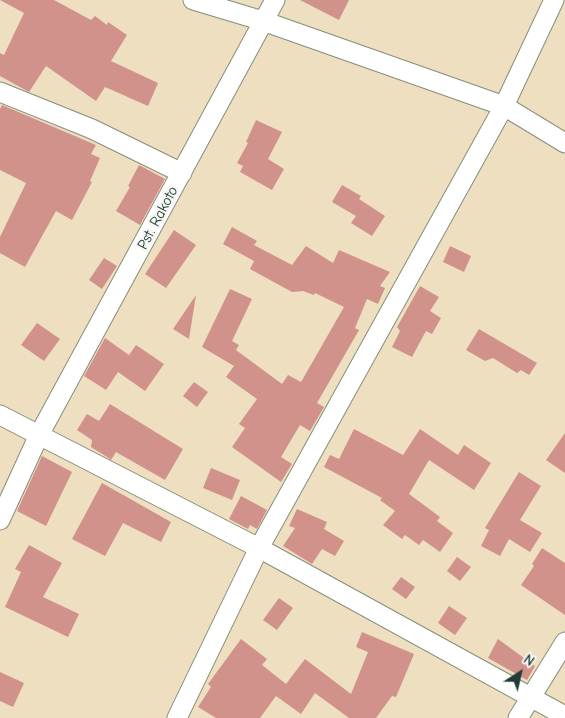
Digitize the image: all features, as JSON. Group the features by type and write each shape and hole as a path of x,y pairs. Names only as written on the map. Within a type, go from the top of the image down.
{"street":[{"path":"193,0 262,21 504,106 565,143"},
{"name":"Pst. Rakoto","path":"0,520 39,435 274,0"},
{"path":"177,718 259,548 504,106 554,0"},
{"path":"0,92 92,129 182,173"},
{"path":"0,415 259,548 565,716"},
{"path":"518,718 565,642"}],"building":[{"path":"0,0 54,0 91,20 95,16 107,25 108,22 127,35 111,61 158,83 148,106 105,87 96,101 46,66 29,92 0,76 0,53 4,55 24,13"},
{"path":"300,0 349,0 339,20"},
{"path":"2,105 96,145 91,154 100,158 90,181 92,182 72,220 56,211 25,267 0,253 0,237 26,183 0,170 0,109"},
{"path":"256,120 282,132 268,159 284,169 272,190 240,172 243,166 237,163 248,143 246,142"},
{"path":"139,165 165,179 140,225 116,211 130,187 128,186"},
{"path":"342,185 361,196 359,199 385,216 372,236 351,223 356,216 332,202"},
{"path":"232,227 257,241 254,245 292,265 306,246 333,263 339,250 390,272 380,286 385,288 378,304 367,299 355,328 359,330 317,403 324,407 310,431 300,425 281,457 292,464 281,482 232,447 245,428 239,424 257,399 226,377 234,366 202,347 230,289 252,299 232,341 239,345 236,350 282,384 288,375 301,382 344,307 315,293 314,295 303,291 292,292 250,269 254,261 223,244"},
{"path":"174,230 196,245 166,288 145,274"},
{"path":"450,246 471,256 464,272 443,262"},
{"path":"104,258 117,266 102,289 89,280"},
{"path":"420,286 439,297 430,311 441,318 432,334 426,331 412,357 392,347 400,331 397,327"},
{"path":"196,295 189,339 173,329"},
{"path":"37,323 60,339 44,361 21,345"},
{"path":"479,329 537,363 529,375 521,370 517,373 493,358 485,361 466,350"},
{"path":"105,338 129,355 136,345 164,364 145,391 118,372 106,390 84,376"},
{"path":"194,382 208,392 197,407 183,396"},
{"path":"110,404 183,449 165,480 116,452 111,460 91,447 92,440 77,430 87,414 99,421"},
{"path":"354,429 403,455 420,429 458,455 464,445 491,463 474,490 429,460 409,494 440,517 437,521 453,533 440,552 423,540 419,545 405,535 402,539 383,525 395,511 380,500 382,498 324,467 330,455 339,459"},
{"path":"565,433 565,473 546,460"},
{"path":"42,456 72,472 46,526 17,511"},
{"path":"211,468 240,480 232,500 203,488"},
{"path":"519,472 541,486 520,520 542,533 530,552 509,539 500,556 481,546 489,530 485,528"},
{"path":"102,483 171,522 161,542 123,523 105,556 72,539"},
{"path":"241,496 267,510 257,529 250,525 248,529 229,519"},
{"path":"297,509 327,522 324,529 344,541 335,556 322,549 312,564 283,546 295,528 289,526"},
{"path":"29,545 62,563 43,597 79,614 68,637 5,607 21,572 15,569"},
{"path":"542,548 565,563 565,615 521,585 534,566 532,564"},
{"path":"457,557 471,567 460,581 447,571"},
{"path":"401,577 415,587 406,599 392,589"},
{"path":"279,598 293,608 277,630 263,620"},
{"path":"449,606 467,618 455,635 438,623"},
{"path":"362,632 414,654 396,697 392,696 376,718 349,718 315,693 301,714 276,696 260,718 216,718 198,707 211,687 208,684 241,639 267,659 262,665 286,684 305,659 351,694 368,652 356,647"},
{"path":"498,639 535,666 527,680 488,658"},
{"path":"0,672 24,683 13,707 0,701"}]}
